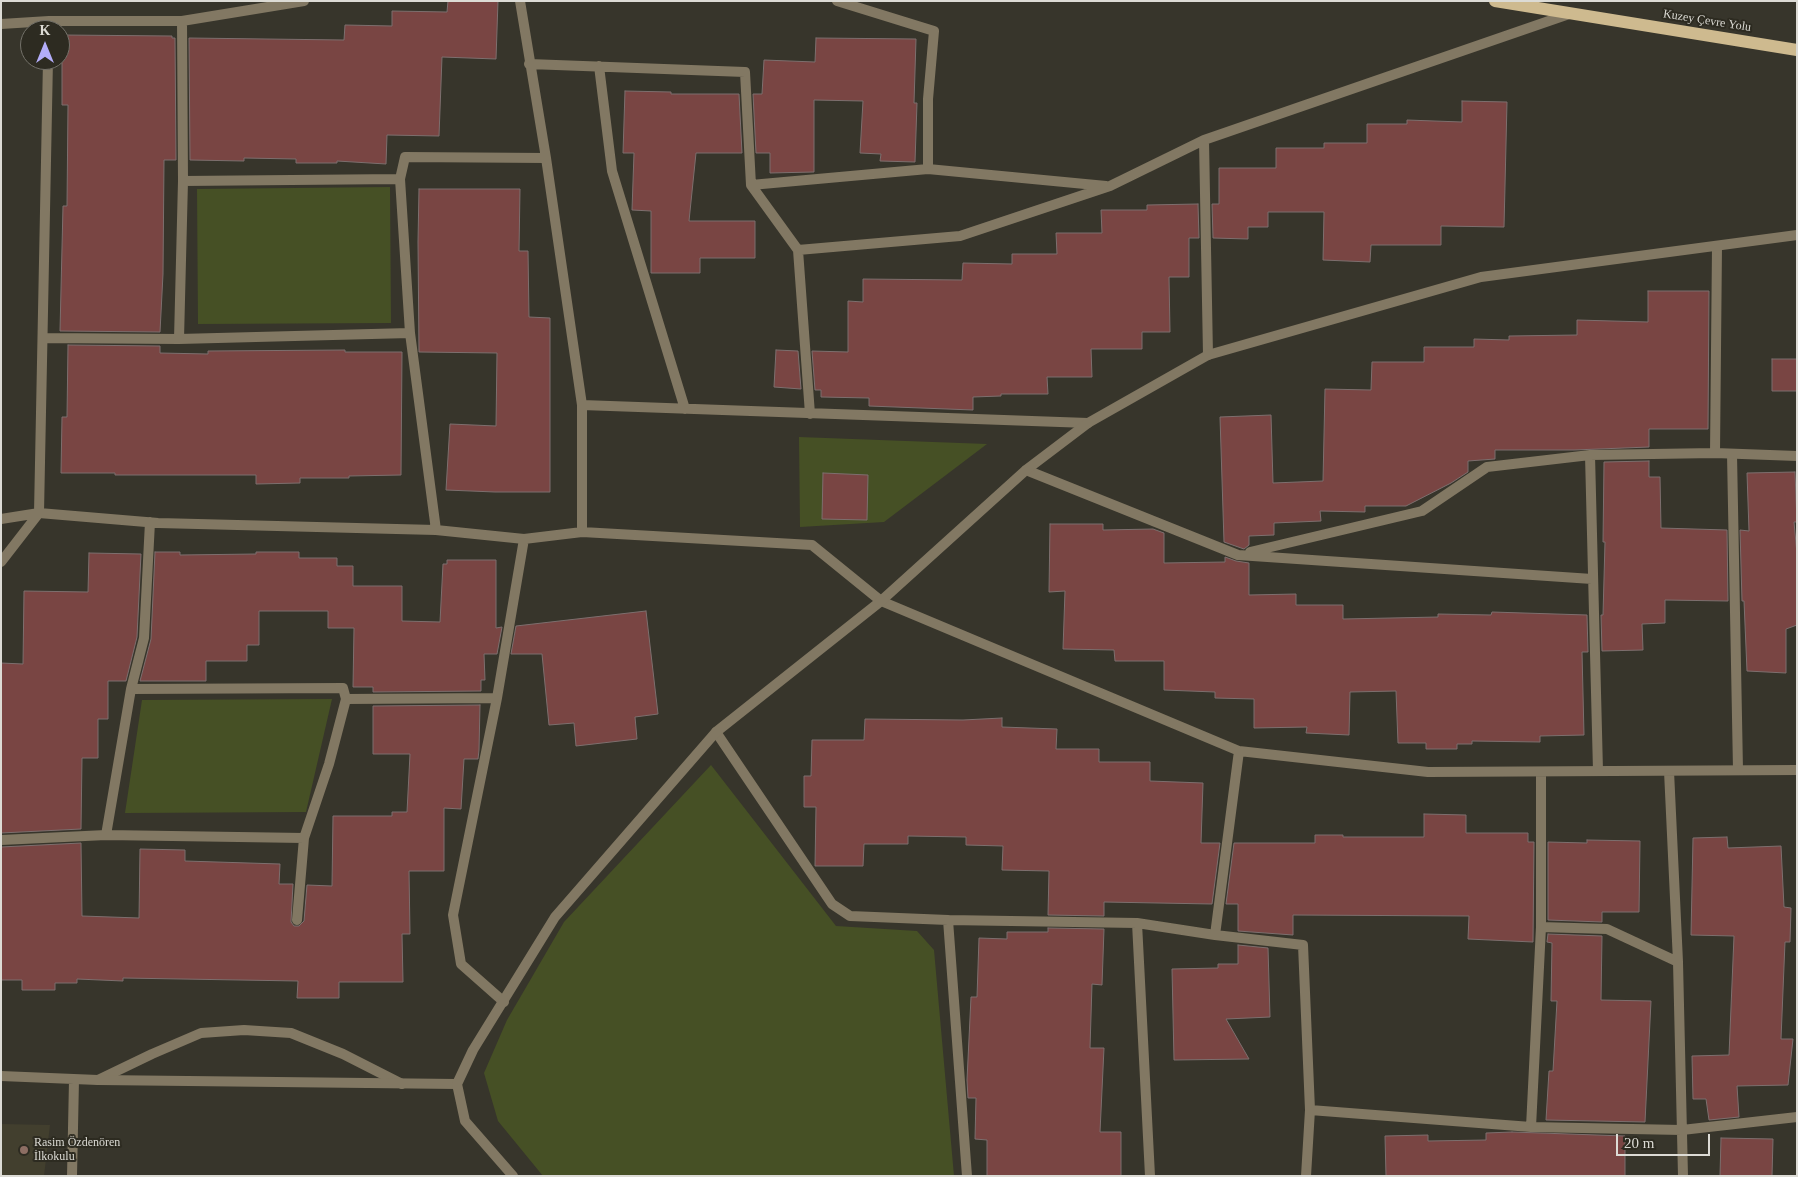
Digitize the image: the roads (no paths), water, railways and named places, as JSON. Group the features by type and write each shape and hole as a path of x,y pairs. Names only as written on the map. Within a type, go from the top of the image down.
{"main road":[{"name":"Kuzey Çevre Yolu","path":"1495,1 1797,50"}],"street":[{"path":"70,25 182,22 304,1"},
{"path":"520,1 546,158 582,405 582,532"},
{"path":"837,1 934,31 928,99 928,169"},
{"path":"798,250 960,236 1110,186 1204,140 1573,13"},
{"path":"179,339 183,181 182,22"},
{"path":"1,24 20,25"},
{"path":"530,64 745,72 751,185 798,250 810,414"},
{"path":"599,66 612,171 685,409"},
{"path":"1,562 39,513 48,70"},
{"path":"1204,140 1208,355"},
{"path":"436,530 410,333 400,178 405,157 546,158"},
{"path":"751,185 928,169 1110,186"},
{"path":"183,181 400,178"},
{"path":"513,1176 465,1120 457,1084 474,1050 555,917 716,732 881,601 1026,470 1088,423 1208,355 1481,277 1797,236"},
{"path":"1715,453 1717,246"},
{"path":"43,338 179,339 410,333"},
{"path":"582,405 1088,423"},
{"path":"1238,555 1422,511 1487,467 1590,455 1715,453 1797,456"},
{"path":"1732,454 1738,770"},
{"path":"1590,455 1598,771"},
{"path":"1026,470 1238,555 1592,579"},
{"path":"1,519 39,513 150,522 436,530 524,539 582,532 812,545 881,601 1239,751 1428,772 1797,770"},
{"path":"106,835 131,690 144,638 150,522"},
{"path":"504,1002 461,964 453,915 497,698 524,539"},
{"path":"131,690 343,688 346,699 329,764 304,838 296,920"},
{"path":"346,699 497,698"},
{"path":"716,732 832,904 850,916 948,920 1137,923 1216,935 1303,945 1310,1110 1306,1176"},
{"path":"1216,935 1239,751"},
{"path":"1669,771 1678,962 1683,1176"},
{"path":"1531,1127 1541,927 1541,772"},
{"path":"1,840 106,835 304,838"},
{"path":"948,920 967,1176"},
{"path":"1137,923 1150,1176"},
{"path":"1541,927 1607,929 1678,962"},
{"path":"98,1080 201,1033 244,1030 291,1033 343,1054 402,1084"},
{"path":"1,1076 74,1080 457,1084"},
{"path":"72,1176 74,1080"},
{"path":"1310,1110 1531,1127 1682,1130 1797,1117"}],"place":[{"name":"Rasim Özdenören İlkokulu","path":"24,1150"}]}
